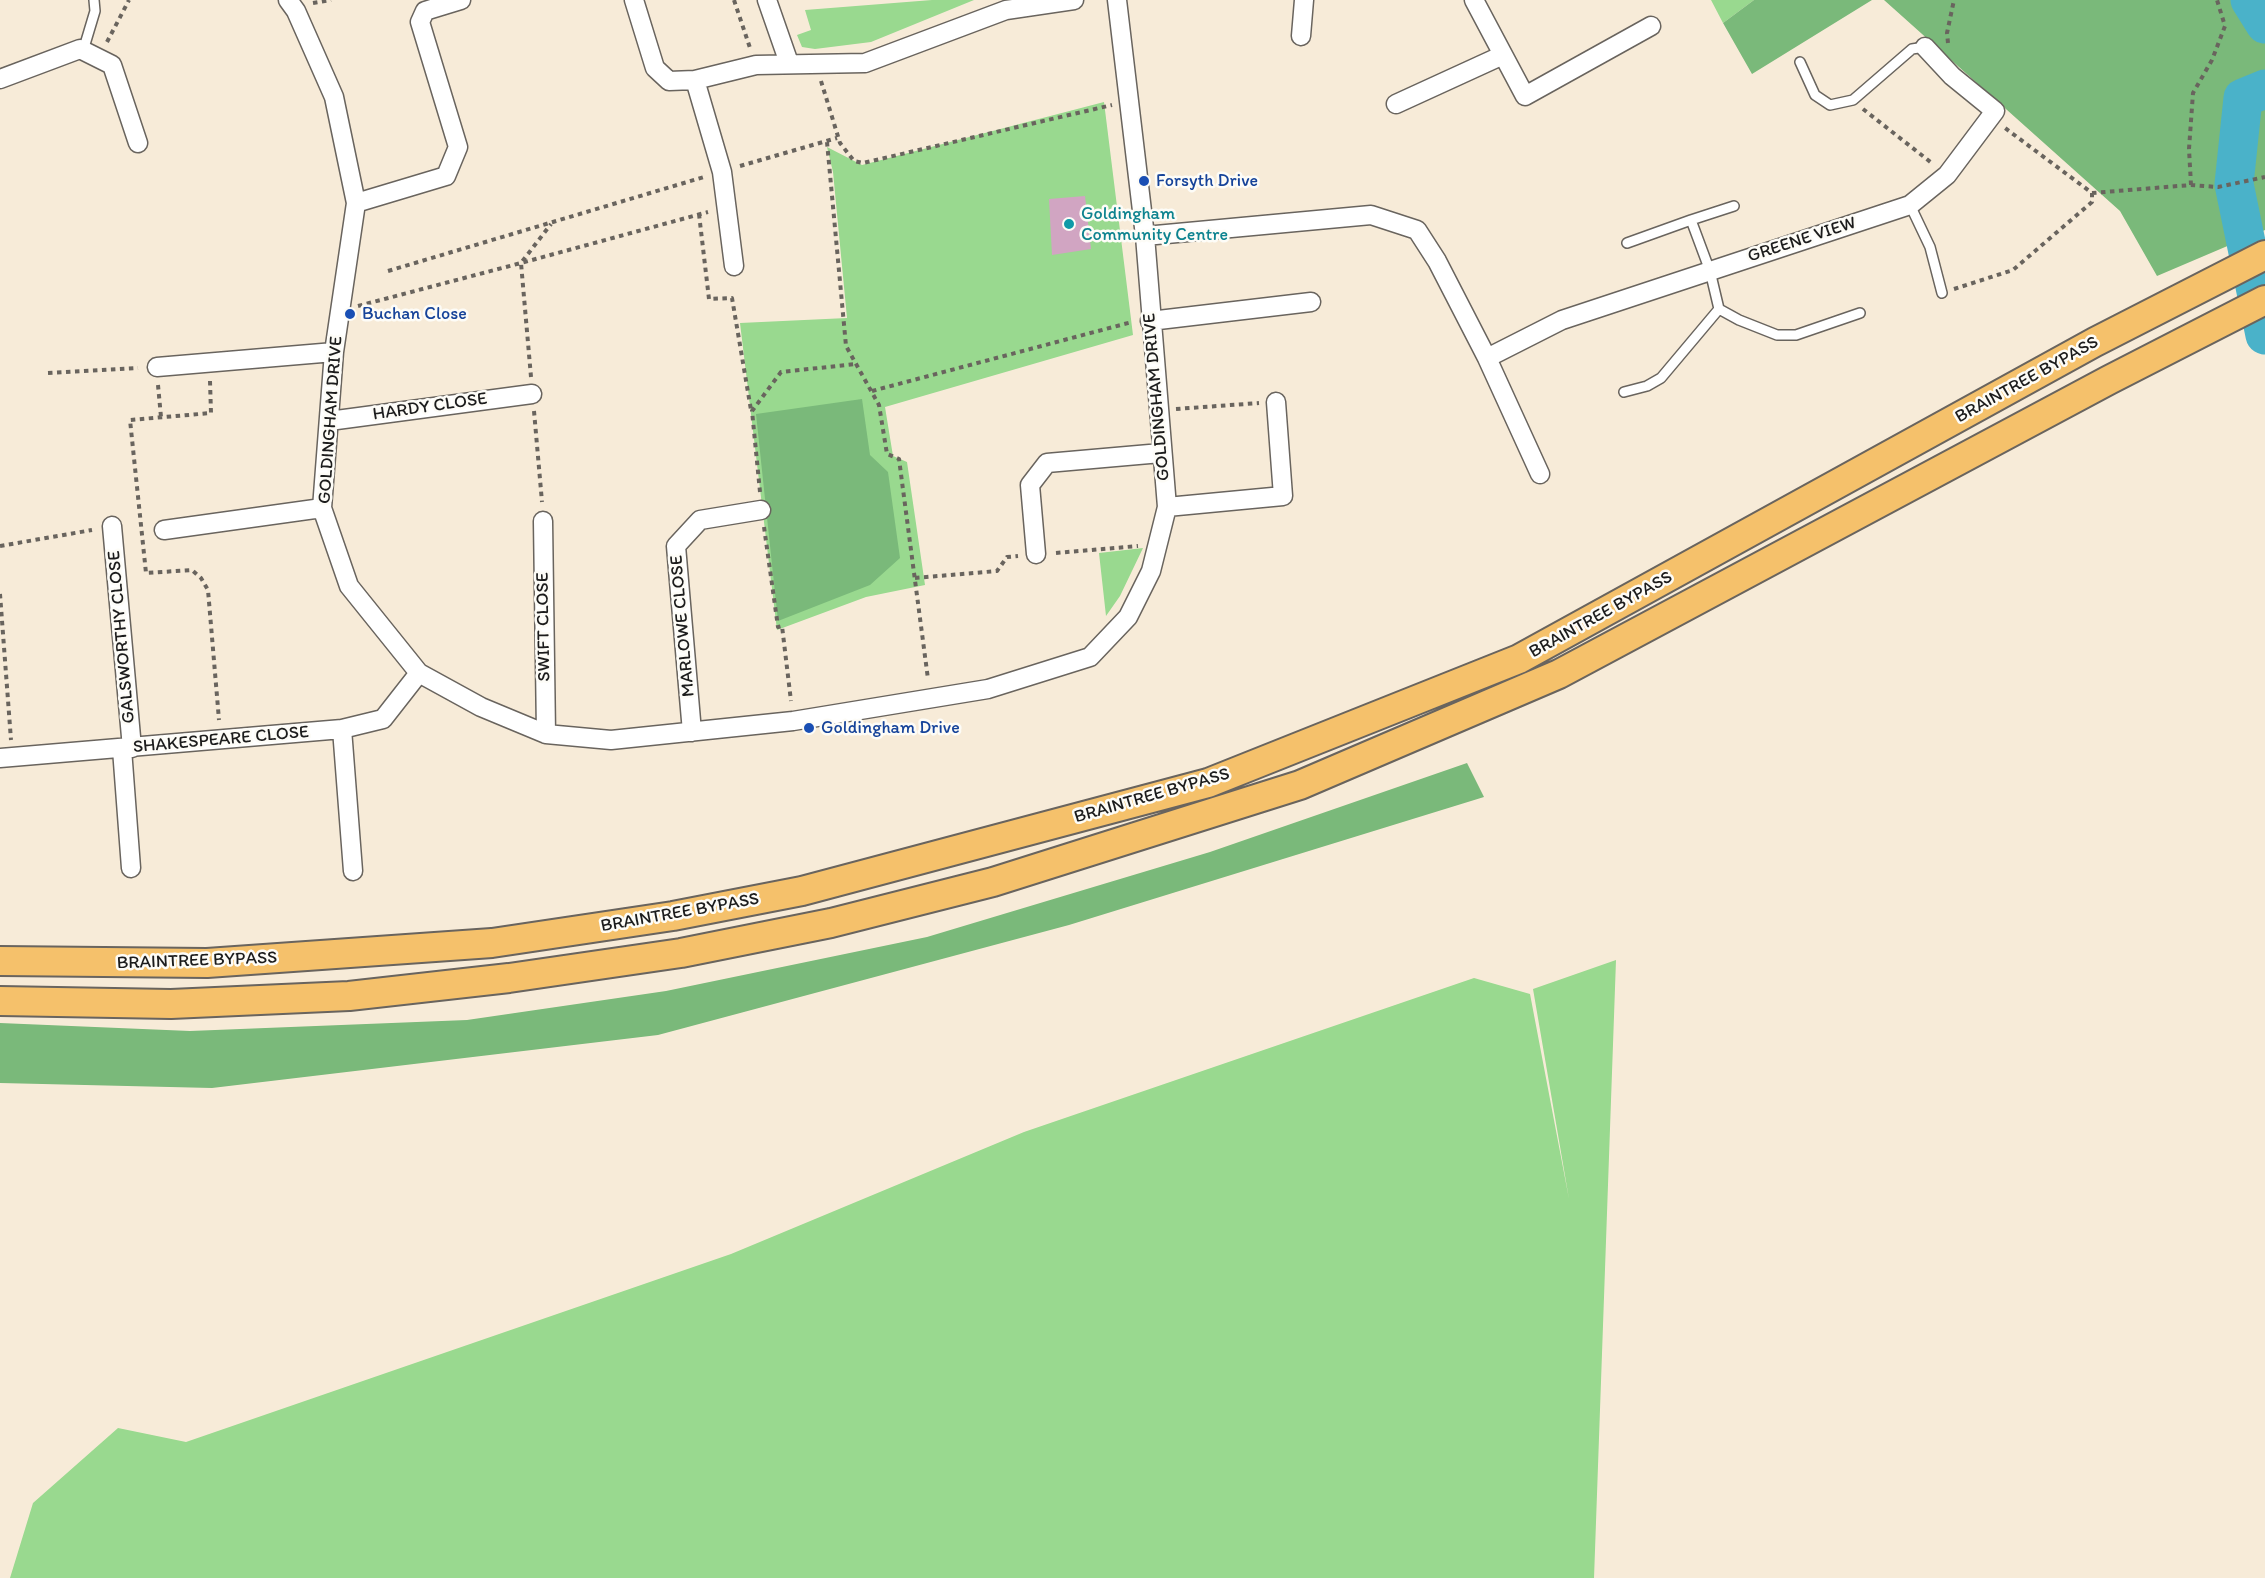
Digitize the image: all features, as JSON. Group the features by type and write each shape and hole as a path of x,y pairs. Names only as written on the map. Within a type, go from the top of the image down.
{"highway":[{"name":"BRAINTREE BYPASS","path":"0,961 207,963 492,943 673,916 802,891 1208,783 1519,659 2156,311 2265,255"},
{"name":"BRAINTREE BYPASS","path":"0,1001 171,1004 348,996 509,978 681,953 831,923 993,882 1300,785 1559,674 2265,300"}],"street":[{"path":"288,0 296,11 334,97 356,203 446,176 458,147 420,22 425,11 461,0"},
{"path":"634,0 655,68 669,81 695,80 756,65 865,63 1006,10 1074,0"},
{"path":"767,0 789,63"},
{"name":"GOLDINGHAM DRIVE","path":"356,203 334,352 322,508 349,586 419,673 481,707 546,734 611,740 793,721 988,689 1090,657 1128,617 1151,571 1167,507 1145,236 1117,0"},
{"path":"1301,36 1304,0"},
{"path":"1474,0 1525,96 1651,26"},
{"path":"1925,46 1952,76 1995,111 1992,118"},
{"path":"0,79 80,49 91,54 112,65 119,114 138,143"},
{"path":"1396,104 1503,55"},
{"path":"695,80 722,172 734,266"},
{"name":"GREENE VIEW","path":"1487,358 1562,320 1910,204 1947,175 1992,118"},
{"path":"1145,236 1371,215 1417,230 1437,261 1487,358 1540,474"},
{"path":"1150,319 1311,302"},
{"path":"157,367 334,352"},
{"name":"HARDY CLOSE","path":"329,421 532,394"},
{"path":"1167,507 1283,496 1276,402"},
{"path":"1036,554 1030,485 1047,463 1161,453"},
{"path":"164,530 322,508"},
{"name":"MARLOWE CLOSE","path":"692,732 676,546 700,520 762,510"},
{"name":"SWIFT CLOSE","path":"543,521 546,734"},
{"name":"GALSWORTHY CLOSE","path":"112,526 127,749 131,868"},
{"name":"SHAKESPEARE CLOSE","path":"6,758 342,729 383,719 419,673"},
{"path":"342,729 354,871"}],"lane":[{"path":"91,54 94,0"},
{"path":"1800,62 1815,95 1830,105 1853,100 1912,49 1925,46"},
{"path":"1910,204 1930,247 1942,293"},
{"path":"1627,243 1734,206"},
{"path":"1691,219 1710,271 1719,309 1738,320 1777,335 1796,335 1860,313"},
{"path":"1624,392 1647,386 1661,378 1719,309"}],"path":[{"path":"91,54 129,0"},
{"path":"734,0 756,65"},
{"path":"1952,76 1947,33 1954,0"},
{"path":"2191,185 2189,148 2193,93 2212,60 2225,26 2217,0"},
{"path":"816,63 837,138 854,161 863,163 1128,102"},
{"path":"1853,100 1947,175"},
{"path":"1992,118 2092,193 2191,185 2218,187 2265,177"},
{"path":"388,272 837,138"},
{"path":"827,142 846,346 879,405 887,454 899,459 931,699"},
{"path":"1942,293 2013,270 2092,202 2092,193"},
{"path":"340,311 699,214 709,299 732,298 752,411"},
{"path":"543,521 522,263 552,224"},
{"path":"872,391 1150,319"},
{"path":"48,373 157,367 160,417"},
{"path":"1158,410 1276,402"},
{"path":"0,546 140,521"},
{"path":"0,594 6,758"}],"green space":[{"path":"932,0 974,0 871,42 815,49 802,47 797,35 811,30 805,10"},
{"path":"1711,0 1754,0 1723,23"},
{"path":"1754,0 1872,0 1752,74 1723,23"},
{"path":"1884,0 2265,0 2265,230 2157,276 2120,211"},
{"path":"1104,102 1133,335 885,407 893,456 907,462 925,585 866,597 777,630 740,323 847,318 833,172 827,147 862,165"},
{"path":"862,399 870,455 888,472 900,558 870,585 778,621 756,414"},
{"path":"1143,548 1120,596 1106,616 1099,553"},
{"path":"1467,763 1484,797 1069,925 658,1035 212,1088 0,1083 0,1023 190,1031 467,1020 666,991 927,937 1210,852"},
{"path":"1616,960 1594,1578 10,1578 33,1503 118,1428 186,1442 731,1254 1024,1132 1474,978 1530,994 1569,1199 1533,989"}],"building":[{"name":"Goldingham Community Centre","path":"1085,196 1091,249 1052,255 1049,199"}],"waterway":[{"path":"2250,0 2265,24"},
{"path":"2265,89 2243,98 2234,184 2265,335"}],"place":[{"name":"Forsyth Drive","path":"1144,181"},
{"name":"Goldingham Community Centre","path":"1069,224"},
{"name":"Buchan Close","path":"350,314"},
{"name":"Goldingham Drive","path":"809,728"}]}
